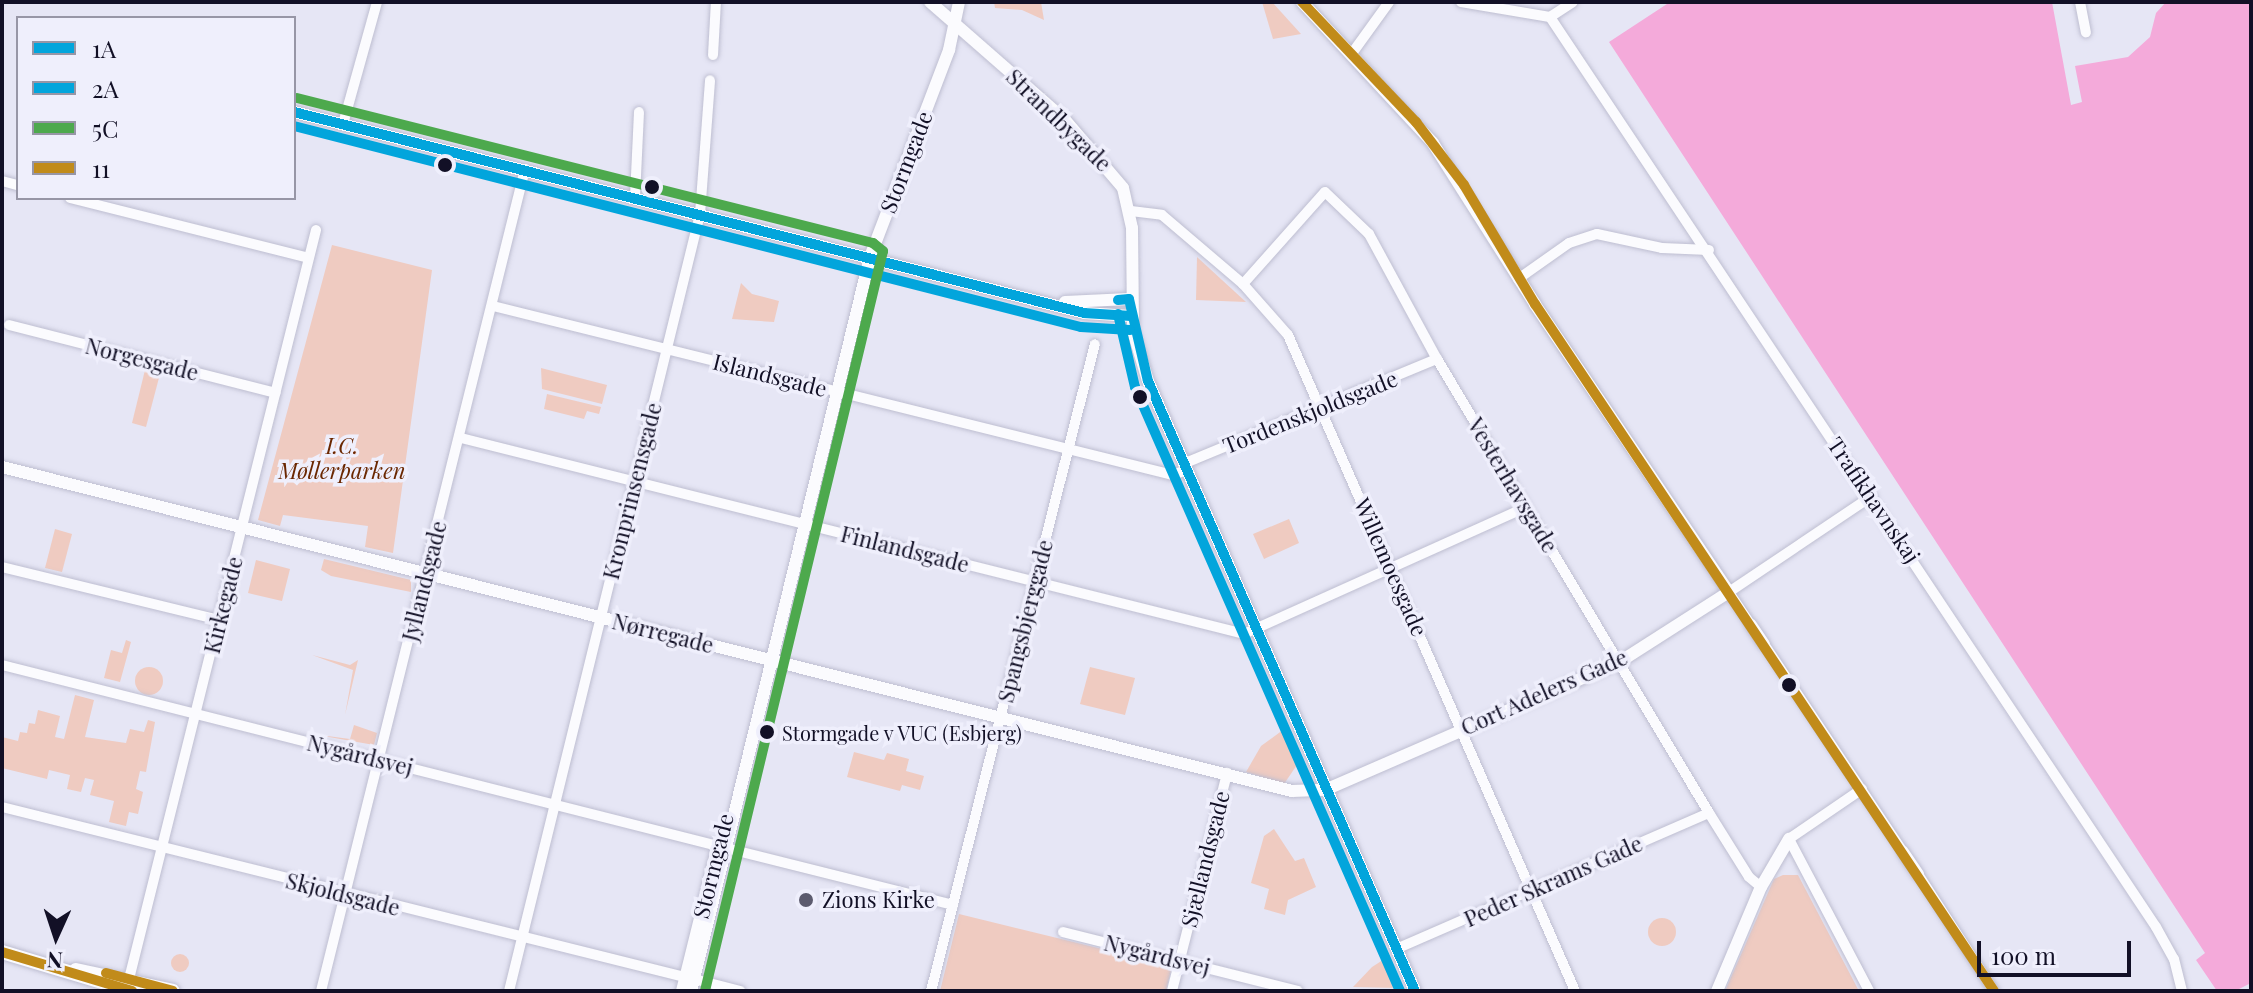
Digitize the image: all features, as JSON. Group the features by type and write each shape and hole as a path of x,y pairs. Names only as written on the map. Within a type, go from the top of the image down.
{"main road":[{"path":"2,952 128,988 173,991"}],"street":[{"path":"343,124 377,2"},
{"path":"713,55 716,2"},
{"name":"Strandbygade","path":"930,2 1099,156 1116,176 1131,211 1129,299 1148,381 1415,991"},
{"name":"Stormgade","path":"682,991 690,982 834,391 870,257 956,25 959,2"},
{"path":"1302,2 1353,52 1433,143 1518,279 1862,789 1994,991"},
{"path":"1353,52 1389,2"},
{"path":"1461,2 1550,17 1573,2"},
{"path":"2080,2 2086,32"},
{"name":"Trafikhavnskaj","path":"1550,17 1709,250 2156,927 2174,959 2182,991"},
{"name":"Kronprinsensgade","path":"509,991 700,214 710,80"},
{"path":"296,112 1084,313 1131,316"},
{"path":"635,197 639,112"},
{"name":"Jyllandsgade","path":"321,991 461,438 525,169"},
{"name":"Vesterhavsgade","path":"1243,284 1325,192 1369,234 1437,359 1621,661 1709,813 1749,877 1761,887"},
{"path":"78,200 309,258"},
{"name":"Willemoesgade","path":"1131,211 1162,215 1243,284 1281,322 1463,727 1575,991"},
{"name":"Kirkegade","path":"128,988 316,230"},
{"path":"1518,279 1569,243 1597,234 1662,248 1709,250"},
{"path":"1044,301 1129,299"},
{"name":"Islandsgade","path":"493,306 1173,475 1184,467"},
{"name":"Norgesgade","path":"9,325 275,393"},
{"name":"Spangsbjerggade","path":"931,991 1095,344"},
{"name":"Tordenskjoldsgade","path":"1184,467 1437,359"},
{"name":"Finlandsgade","path":"461,438 1236,632 1256,631"},
{"name":"Nørregade","path":"2,467 769,660 1001,715 1292,791 1325,790"},
{"name":"Cort Adelers Gade","path":"1325,790 1463,727 1621,661 1872,496"},
{"path":"1256,631 1526,507"},
{"path":"2,567 219,620"},
{"name":"Nygårdsvej","path":"2,665 953,905"},
{"name":"Sjællandsgade","path":"1172,991 1227,773"},
{"path":"1717,991 1761,887 1789,839 1862,789"},
{"name":"Skjoldsgade","path":"2,807 690,982 740,991"},
{"name":"Peder Skrams Gade","path":"1396,949 1709,813"},
{"path":"1789,839 1869,991"},
{"name":"Nygårdsvej","path":"1063,932 1298,991"}],"green space":[{"path":"994,2 1041,2 1044,20 1022,10 995,8"},
{"path":"1262,2 1272,2 1301,34 1273,39"},
{"name":"I.C. Møllerparken","path":"332,245 432,270 393,553 365,547 368,526 283,515 280,526 258,520"},
{"path":"1197,257 1246,302 1196,300"},
{"path":"741,283 752,294 779,301 774,322 732,319"},
{"path":"541,368 607,385 602,404 542,389"},
{"path":"145,370 160,374 146,427 132,423"},
{"path":"547,394 601,407 599,414 587,411 584,419 544,409"},
{"path":"1289,519 1299,543 1264,559 1253,534"},
{"path":"55,529 72,534 62,572 45,568"},
{"path":"324,559 411,580 411,592 331,576 321,570"},
{"path":"256,560 290,569 282,601 248,593"},
{"path":"126,640 131,642 120,682 104,678 111,650 122,653"},
{"path":"312,655 350,665 358,660 345,715 353,670"},
{"path":"149,667 159,671 163,681 159,691 149,695 139,691 135,681 139,671"},
{"path":"1090,667 1135,678 1125,715 1080,704"},
{"path":"75,695 94,700 85,737 126,743 130,729 144,732 148,720 155,722 146,772 140,771 136,789 143,792 138,814 129,812 126,826 109,822 114,801 90,795 94,780 85,778 81,792 67,789 70,775 49,770 47,779 2,768 2,737 18,741 20,732 27,733 29,723 35,724 38,710 60,716 55,737 64,739"},
{"path":"354,725 377,733 374,745 312,734 350,739"},
{"path":"1287,727 1301,759 1284,784 1246,772 1261,746"},
{"path":"854,752 884,760 887,753 909,759 906,771 924,776 920,790 902,785 900,791 847,777"},
{"path":"1274,829 1295,861 1304,858 1316,887 1288,900 1285,915 1264,909 1269,889 1251,883 1264,836"},
{"path":"1783,875 1798,875 1859,991 1725,991 1774,879"},
{"path":"959,914 1172,966 1166,991 940,991"},
{"path":"1662,918 1672,922 1676,932 1672,942 1662,946 1652,942 1648,932 1652,922"},
{"path":"176,954 184,954 189,963 187,970 176,972 171,967 171,959"},
{"path":"1386,958 1399,988 1353,987 1372,967"}],"shaded area":[{"path":"1670,2 2052,2 2071,105 2082,102 2075,66 2128,57 2150,37 2156,13 2166,2 2251,2 2251,983 2235,991 2217,991 2196,960 2205,953 1609,42"}],"transit line":[{"name":"11","path":"1302,2 1416,122 1464,185 1535,304 1994,991"},
{"name":"5C","path":"297,98 873,243 883,251 705,991"},
{"name":"1A","path":"296,113 1084,313 1131,316"},
{"name":"2A","path":"296,127 1081,327 1130,330"},
{"name":"1A","path":"1118,300 1129,299 1148,381 1415,991"},
{"name":"2A","path":"1118,314 1135,387 1400,991"},
{"name":"11","path":"2,952 132,991"},
{"name":"11","path":"106,973 173,991"}],"place":[{"name":"Stormgade v VUC (Esbjerg)","path":"767,732"},
{"name":"Zions Kirke","path":"806,900"}]}
